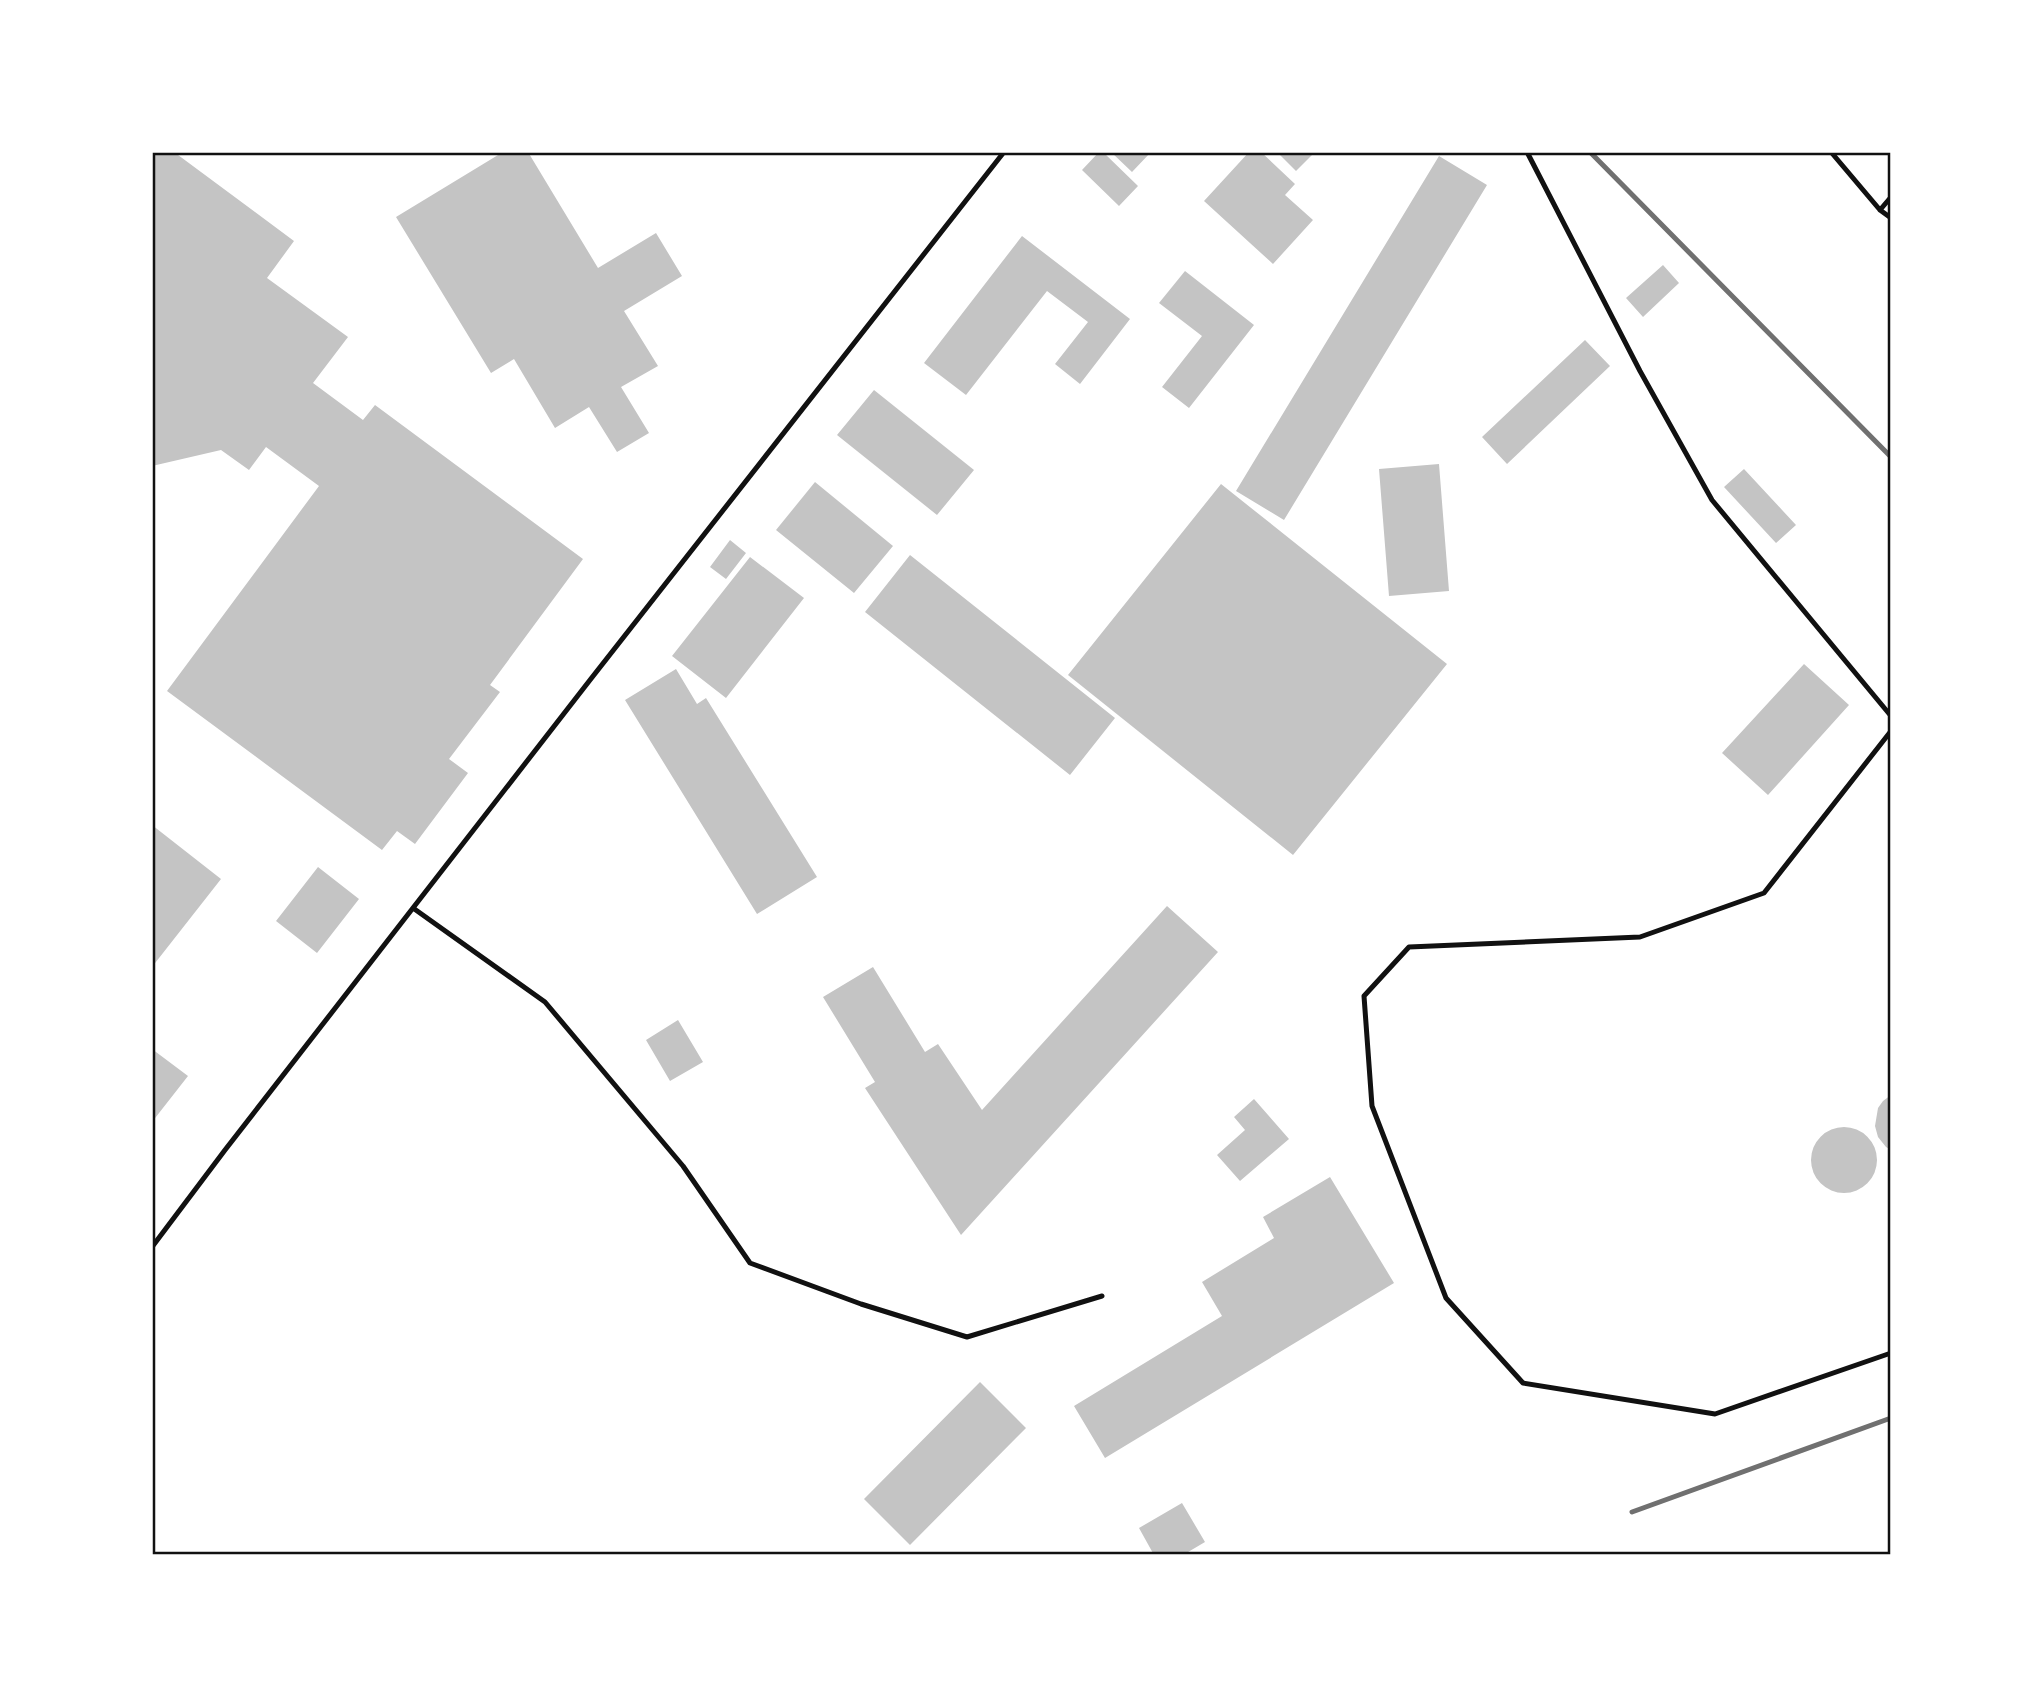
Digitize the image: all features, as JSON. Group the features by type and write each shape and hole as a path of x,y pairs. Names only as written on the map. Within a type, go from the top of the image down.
{"lane":[{"path":"152,1247 413,908 1004,152"},
{"path":"1527,152 1640,371 1713,500 1891,716"},
{"path":"1831,152 1880,210 1891,218"},
{"path":"1880,210 1891,197"},
{"path":"1891,731 1764,893 1640,937 1409,947 1364,996 1372,1105 1446,1298 1523,1383 1714,1414 1891,1353"},
{"path":"413,908 545,1002 682,1166 750,1263 861,1304 967,1337 1102,1296"}],"building":[{"path":"152,152 174,152 294,241 267,278 348,337 313,383 363,420 375,405 583,559 490,685 500,692 449,759 468,773 415,844 397,831 382,850 167,691 319,486 266,447 249,470 221,450 152,466"},
{"path":"503,152 528,152 598,268 656,233 682,276 624,311 658,366 621,387 649,433 617,452 589,407 555,428 514,359 491,373 396,217"},
{"path":"1099,152 1103,152 1138,186 1119,206 1082,170"},
{"path":"1111,152 1151,152 1132,172"},
{"path":"1249,152 1261,152 1295,184 1285,195 1313,220 1273,264 1204,201"},
{"path":"1277,152 1315,152 1296,171"},
{"path":"1439,156 1487,185 1284,520 1236,491"},
{"path":"1022,236 1130,319 1080,384 1055,364 1088,322 1047,291 966,395 924,363"},
{"path":"1663,265 1679,283 1643,317 1626,298"},
{"path":"1185,271 1254,325 1189,408 1162,387 1202,336 1159,303"},
{"path":"1585,340 1610,366 1507,464 1482,437"},
{"path":"874,390 974,470 937,515 837,435"},
{"path":"1439,464 1449,591 1389,596 1379,469"},
{"path":"1744,469 1796,525 1776,543 1724,487"},
{"path":"815,482 893,546 854,593 776,530"},
{"path":"1221,484 1447,664 1293,855 1068,675"},
{"path":"730,540 746,553 726,579 710,567"},
{"path":"910,555 1115,718 1070,775 865,612"},
{"path":"750,557 804,598 726,698 672,656"},
{"path":"1804,664 1849,705 1768,795 1722,753"},
{"path":"676,669 697,704 706,698 817,877 757,914 625,700"},
{"path":"152,825 221,879 152,967"},
{"path":"318,867 359,899 317,953 276,921"},
{"path":"1167,906 1218,952 961,1235 865,1088 875,1082 823,997 873,967 925,1052 938,1044 982,1110"},
{"path":"678,1020 703,1062 670,1081 646,1040"},
{"path":"152,1049 188,1076 152,1122"},
{"path":"1891,1095 1891,1150 1878,1137 1875,1126 1878,1108"},
{"path":"1254,1099 1289,1139 1240,1181 1217,1155 1245,1130 1234,1117"},
{"path":"1844,1127 1857,1130 1867,1137 1874,1147 1877,1160 1874,1173 1867,1183 1857,1190 1844,1193 1831,1190 1821,1183 1814,1173 1811,1160 1814,1147 1821,1137 1831,1130"},
{"path":"1330,1177 1394,1283 1105,1458 1074,1406 1222,1316 1202,1282 1274,1238 1263,1217"},
{"path":"980,1382 1026,1428 910,1545 864,1499"},
{"path":"1182,1503 1205,1542 1183,1555 1154,1555 1139,1528"}],"railway":[{"path":"1590,152 1891,457"},
{"path":"1632,1512 1891,1418"}]}
